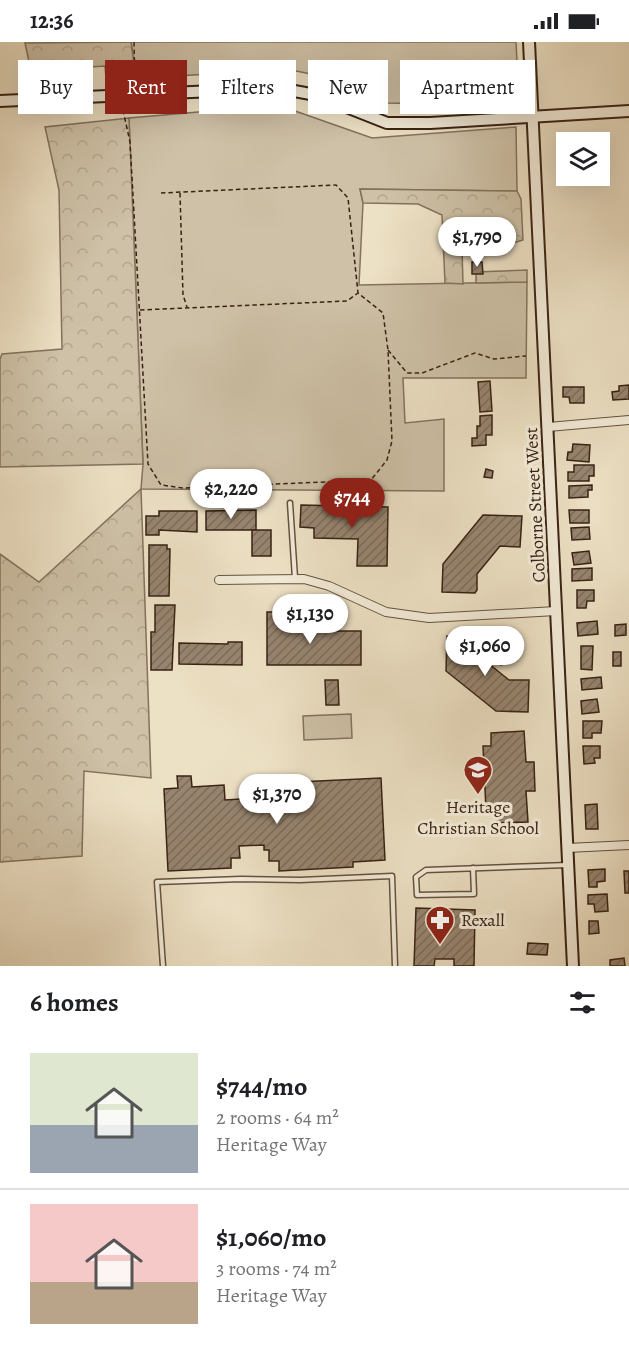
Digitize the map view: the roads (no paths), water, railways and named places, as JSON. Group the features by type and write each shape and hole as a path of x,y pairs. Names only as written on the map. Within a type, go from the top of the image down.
{"street":[{"name":"Colborne Street West","path":"530,42 573,966"},
{"path":"0,101 278,88 316,95 387,123 430,123 629,111"},
{"path":"548,426 629,420"},
{"path":"219,580 304,579 329,586 386,612 429,618 556,611"},
{"path":"567,848 629,845"}],"lane":[{"path":"290,503 295,579"},
{"path":"473,868 474,894 417,896 416,877 426,870 473,868 568,865"},
{"path":"163,966 157,882 392,876 395,966"}],"place":[{"name":"Heritage Christian School","path":"478,796"},
{"name":"Rexall","path":"440,946"}]}
